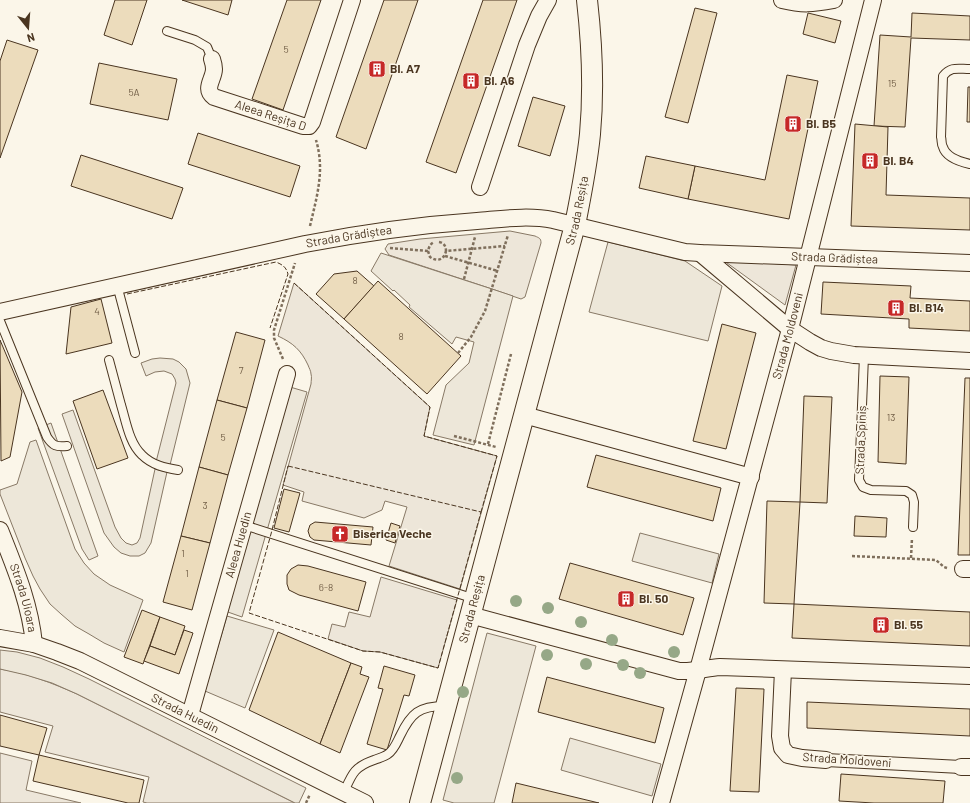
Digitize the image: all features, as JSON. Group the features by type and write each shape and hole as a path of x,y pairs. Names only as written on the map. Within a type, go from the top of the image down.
{"street":[{"name":"Aleea Reșița D","path":"212,59 214,69 208,89 210,94 214,97 303,126 309,126 312,122 352,0"},
{"path":"480,186 527,45 539,16 548,0"},
{"name":"Strada Reșița","path":"420,803 575,225 584,178 590,134 591,64 587,0"},
{"path":"782,0 803,4 813,4 832,0"},
{"name":"Strada Moldoveni","path":"661,803 751,476 874,0"},
{"name":"Strada Grădiștea","path":"0,312 117,285 337,238 424,226 513,218 544,218 700,254 970,263"},
{"name":"Strada Grădiștea","path":"700,254 790,328"},
{"path":"790,328 810,342 840,354 970,361"},
{"name":"Aleea Huedin","path":"190,716 287,374"},
{"path":"524,415 751,476"},
{"name":"Strada Uioara","path":"0,530 27,603 34,644"},
{"path":"472,607 678,671 688,672 720,667 970,676"},
{"name":"Strada Huedin","path":"0,638 34,644 80,661 365,803"},
{"name":"Strada Moldoveni","path":"783,670 780,736 782,748 788,755 826,760 966,767"}],"lane":[{"path":"167,31 195,40 207,47 212,59"},
{"path":"970,69 952,69 947,71 943,76 941,137 942,147 948,154 956,159 970,164"},
{"path":"117,285 135,353"},
{"path":"0,321 47,437 55,446 67,446"},
{"name":"Strada Spiniș","path":"864,356 859,480 863,487 870,490 906,491 912,495 914,502 913,528"},
{"path":"108,360 133,444 141,455 150,461 161,467 178,470"},
{"path":"244,525 472,607"},
{"path":"344,792 356,769 364,764 389,754 398,742 411,717 417,712 428,707 446,706"}],"path":[{"path":"305,244 319,190 320,170 318,149 314,135 309,126"},
{"path":"458,354 471,337 485,311 513,218"},
{"path":"464,279 476,234"},
{"path":"437,241 445,246 446,251 445,256 441,259 435,260 430,256 428,251 429,246 437,241"},
{"path":"446,251 505,246"},
{"path":"390,248 428,251"},
{"path":"445,256 498,271"},
{"path":"287,374 286,363 279,352 274,338 274,330 296,261"},
{"path":"488,444 511,354"},
{"path":"454,436 514,451"},
{"path":"911,558 913,528"},
{"path":"852,556 936,560 944,568 966,569"}],"shaded area":[{"path":"510,231 535,236 540,238 541,241 525,297 521,299 389,255 385,249 388,244 420,239"},
{"path":"608,242 685,261 722,286 708,341 589,312"},
{"path":"381,253 513,296 474,445 433,435 446,385 469,363 474,342 456,337 452,344 409,307 410,305 371,271"},
{"path":"723,260 796,265 785,305"},
{"path":"294,283 430,407 424,436 497,456 460,589 389,566 407,507 385,501 382,510 364,518 302,501 304,492 283,485 311,384 311,372 302,355 292,344 278,336"},
{"path":"160,358 173,359 179,362 186,369 190,383 170,465 156,462 176,383 175,379 172,374 164,371 155,372 146,376 141,363"},
{"path":"290,387 307,392 242,617 225,611"},
{"path":"73,410 115,527 121,538 126,543 132,545 137,543 140,538 155,469 167,472 151,543 145,553 139,556 130,556 121,553 114,547 104,533 62,414"},
{"path":"51,423 98,556 89,560 82,549 38,428"},
{"path":"36,440 75,549 84,563 94,574 110,585 143,600 124,652 104,643 75,626 50,604 40,589 25,558 0,494 0,490 17,484 30,442"},
{"path":"640,533 719,554 712,583 632,561"},
{"path":"381,577 457,600 438,668 380,652 363,651 328,639 332,624 345,627 349,612 370,617"},
{"path":"227,616 274,630 245,708 205,691"},
{"path":"487,633 536,646 494,803 454,803 443,800"},
{"path":"0,650 17,652 40,658 63,667 306,788 299,803 295,803 77,694 52,683 0,669"},
{"path":"0,669 39,679 77,694 295,803 143,802 149,777 45,752 53,726 0,712"},
{"path":"570,738 661,764 652,796 561,770"},
{"path":"0,753 32,761 26,790 81,803 0,803"}],"building":[{"path":"115,0 147,0 132,45 104,35"},
{"path":"182,0 232,0 228,15"},
{"path":"287,0 321,0 283,110 252,99"},
{"name":"Bl. A7","path":"384,0 418,0 366,149 336,137"},
{"name":"Bl. A6","path":"483,0 517,0 456,173 426,162"},
{"path":"695,8 717,13 688,123 665,117"},
{"path":"808,13 841,21 835,43 803,34"},
{"path":"912,13 970,16 970,40 911,38 905,127 874,126 880,35 911,37"},
{"path":"7,40 38,50 0,158 0,61"},
{"path":"99,63 177,79 168,120 90,104"},
{"name":"Bl. B5","path":"787,75 818,81 789,219 688,199 695,166 765,180"},
{"path":"968,87 970,87 970,122 967,122"},
{"path":"533,97 565,106 550,156 518,146"},
{"name":"Bl. B4","path":"855,124 888,127 886,195 970,198 970,230 851,226"},
{"path":"198,133 300,166 290,197 188,164"},
{"path":"81,155 183,188 172,219 71,186"},
{"path":"646,156 695,166 688,199 639,188"},
{"path":"357,271 374,286 344,319 316,294 334,274"},
{"path":"378,281 461,356 427,394 344,319"},
{"name":"Bl. B14","path":"823,282 911,286 910,298 970,301 970,331 909,328 909,319 821,314"},
{"path":"101,299 112,343 66,354 71,307"},
{"path":"722,324 756,333 726,449 693,441"},
{"path":"236,332 265,340 247,408 217,400"},
{"path":"0,340 22,392 10,457 1,461"},
{"path":"880,376 909,377 906,464 878,462"},
{"path":"965,378 970,378 970,555 958,555"},
{"path":"103,390 128,458 97,469 73,401"},
{"path":"804,396 832,397 827,503 800,502"},
{"path":"217,400 247,408 228,475 199,467"},
{"path":"596,455 721,488 713,521 587,487"},
{"path":"199,467 228,475 210,543 181,536"},
{"path":"284,489 300,493 289,532 274,528"},
{"path":"767,501 800,502 794,604 764,603"},
{"path":"855,516 887,518 886,537 854,536"},
{"name":"Biserica Veche","path":"315,522 373,527 371,545 314,540 310,537 308,531 310,525"},
{"path":"391,523 400,526 395,543 386,540"},
{"path":"181,536 210,543 192,610 163,602"},
{"name":"Bl. 50","path":"570,563 694,598 683,635 559,599"},
{"path":"298,565 308,566 366,582 358,611 299,595 289,590 287,575 291,569"},
{"name":"Bl. 55","path":"794,604 970,612 970,646 792,638"},
{"path":"142,610 160,617 143,664 124,657"},
{"path":"160,617 185,626 175,655 150,646"},
{"path":"184,630 193,633 179,674 144,661 150,646 175,655"},
{"path":"278,632 351,663 320,744 249,710"},
{"path":"351,663 362,667 360,674 369,677 340,753 320,744"},
{"path":"384,666 415,675 409,696 404,695 387,750 367,744 383,689 378,688"},
{"path":"547,677 664,708 655,743 538,712"},
{"path":"736,688 764,689 759,792 730,791"},
{"path":"807,702 970,709 970,736 807,728"},
{"path":"0,715 47,728 39,755 0,746"},
{"path":"39,755 144,780 139,803 128,803 33,781"},
{"path":"841,774 945,781 943,803 874,803 839,801"},
{"path":"516,783 599,803 512,803"}],"fence":[{"path":"127,294 276,262 284,266 288,274 270,328"},
{"path":"294,283 430,407 424,436 497,456 481,512"},
{"path":"288,466 481,512 438,668 380,652 363,651 249,613 288,466"}],"place":[{"name":"Bl. A7","path":"377,69"},
{"name":"Bl. A6","path":"471,81"},
{"name":"Bl. B5","path":"793,124"},
{"name":"Bl. B4","path":"870,161"},
{"name":"Bl. B14","path":"896,308"},
{"name":"Biserica Veche","path":"340,534"},
{"name":"Bl. 50","path":"626,599"},
{"name":"Bl. 55","path":"881,625"}]}
